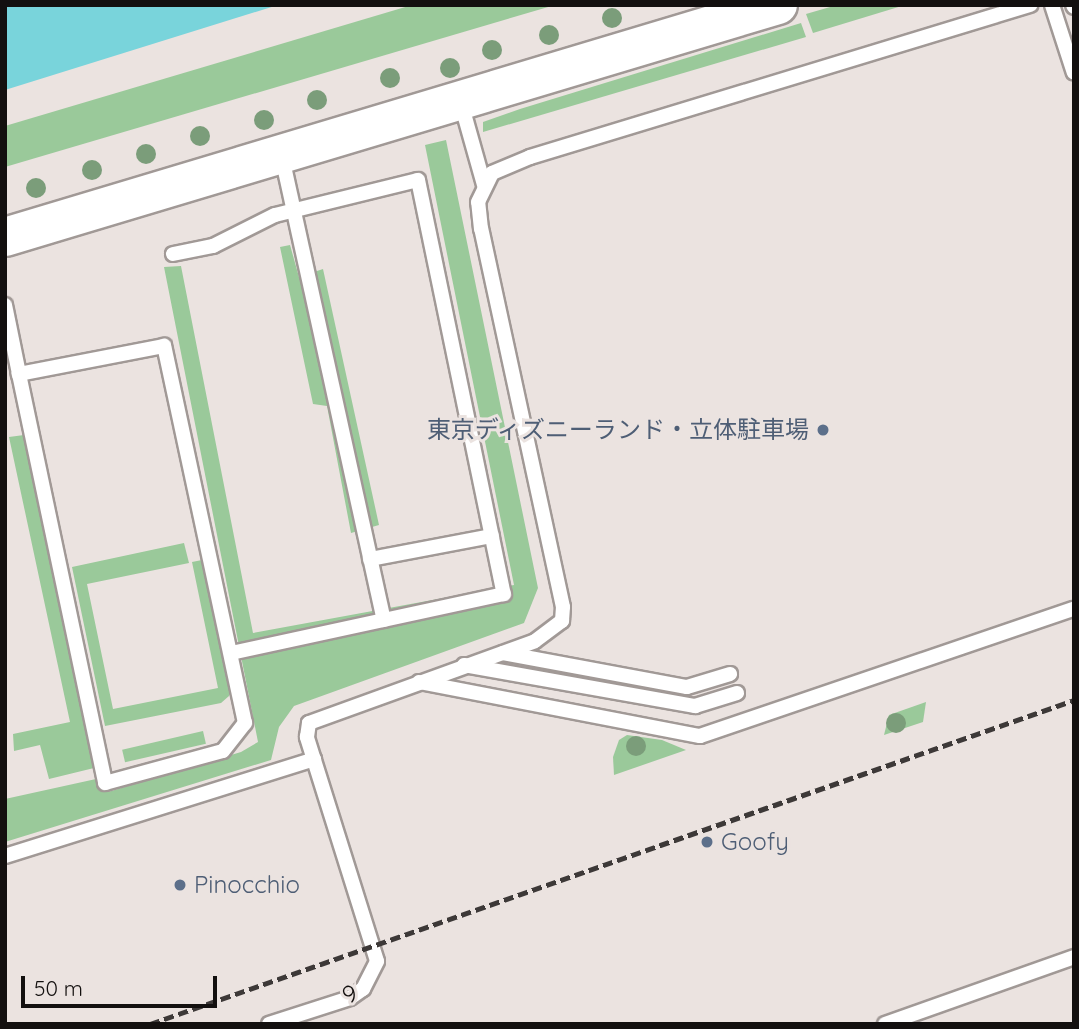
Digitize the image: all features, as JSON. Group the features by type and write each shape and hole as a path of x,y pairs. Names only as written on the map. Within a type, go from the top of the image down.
{"street":[{"path":"5,211 691,5"},
{"path":"5,237 461,103 778,5"}],"lane":[{"path":"5,856 314,760 307,737 309,723 551,632 562,621 563,607 481,229 478,202 484,185 500,167 1030,5"},
{"path":"1052,5 1074,73"},
{"path":"461,103 484,185"},
{"path":"282,156 384,620"},
{"path":"173,254 213,246 292,211 418,180 504,594 232,653"},
{"path":"6,314 105,783 223,751 235,740 245,723 164,346 19,374"},
{"path":"370,559 492,536"},
{"path":"418,681 700,736 1074,609"},
{"path":"499,652 687,687 730,674"},
{"path":"463,665 695,706 737,693"},
{"name":"9","path":"272,1023 350,998 363,989 377,961 314,760"},
{"path":"885,1024 1074,957"},
{"path":"272,1023 295,1024"}],"green space":[{"path":"412,5 555,5 5,167 5,126"},
{"path":"837,5 905,5 813,33 806,14"},
{"path":"801,23 806,37 483,132 483,122 520,109"},
{"path":"446,140 538,588 524,623 294,706 279,727 271,760 5,842 5,799 96,779 102,791 108,792 241,752 258,742 164,267 181,266 253,633 514,585 425,145"},
{"path":"290,245 299,277 323,269 379,525 351,533 327,406 313,404 280,247"},
{"path":"24,435 94,768 49,779 40,745 14,751 13,734 70,722 9,437"},
{"path":"184,543 189,563 87,584 113,709 218,688 192,562 207,559 232,686 229,696 221,703 105,726 72,567"},
{"path":"926,702 923,722 884,735 889,715"},
{"path":"203,731 206,744 125,762 122,750"},
{"path":"627,735 662,740 686,750 614,775 613,757 619,740"}],"water":[{"path":"5,5 278,5 5,90"}],"railway":[{"path":"150,1024 1074,700"}],"place":[{"name":"東京ディズニーランド・立体駐車場","path":"823,430"},
{"name":"Goofy","path":"707,842"},
{"name":"Pinocchio","path":"180,885"}]}
